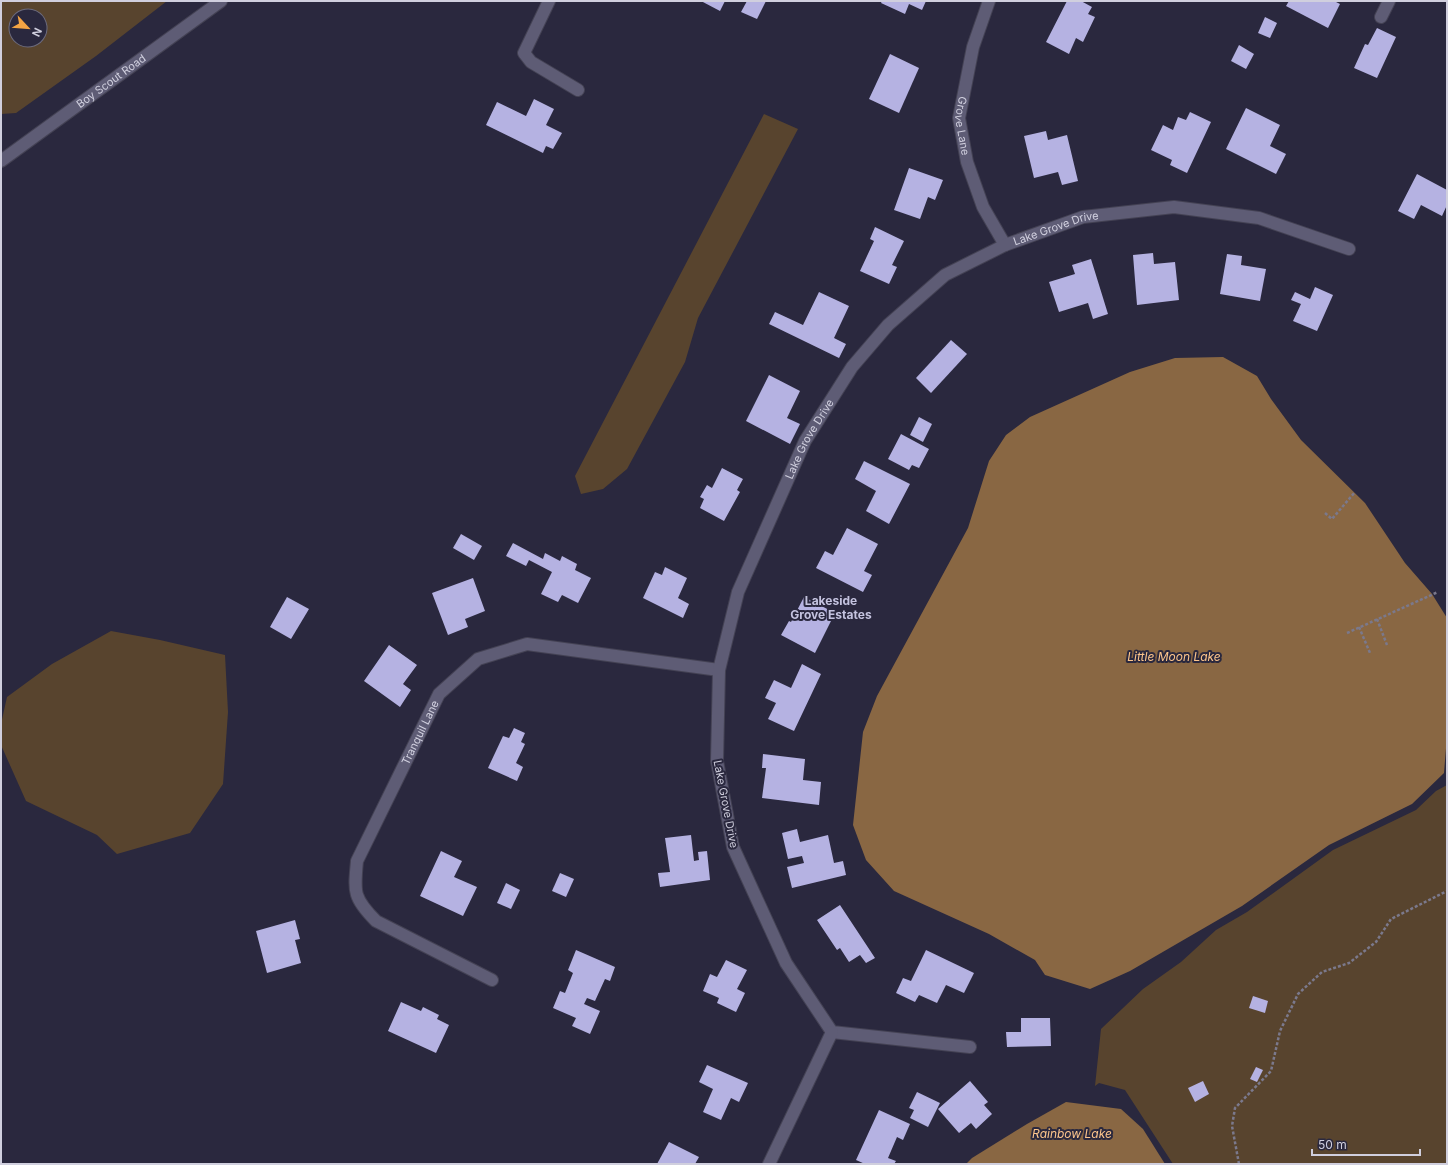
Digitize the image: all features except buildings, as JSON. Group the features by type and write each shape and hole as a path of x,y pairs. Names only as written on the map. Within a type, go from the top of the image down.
{"street":[{"name":"Boy Scout Road","path":"1,161 221,1"},
{"path":"549,1 524,53 531,62 578,90"},
{"name":"Grove Lane","path":"989,1 973,47 959,118 967,162 982,207 1005,245"},
{"path":"1381,17 1389,1"},
{"name":"Lake Grove Drive","path":"832,1032 786,963 733,847 716,761 719,670 738,592 805,441 852,367 888,325 945,275 1005,245 1083,217 1174,207 1259,218 1349,249"},
{"name":"Tranquil Lane","path":"492,980 376,922 361,906 354,888 357,861 439,694 478,659 526,644 719,670"},
{"path":"769,1164 832,1032 970,1047"}],"path":[{"path":"1325,513 1332,519 1355,492"},
{"path":"1347,633 1438,592"},
{"path":"1376,619 1387,645"},
{"path":"1359,627 1370,653"},
{"path":"1239,1164 1232,1126 1235,1108 1271,1071 1280,1031 1298,994 1322,972 1349,963 1376,942 1390,919 1447,890"}],"shaded area":[{"path":"1,1 167,1 96,56 16,113 1,114"},
{"path":"764,114 798,129 698,318 685,362 627,469 603,489 581,494 575,476"},
{"path":"111,631 160,640 225,655 228,712 223,784 190,833 117,854 97,835 26,801 1,745 1,724 7,697 52,664"},
{"path":"1447,785 1447,1164 1173,1164 1125,1090 1099,1083 1095,1086 1101,1029 1143,989 1181,962 1216,930 1247,912 1333,850 1416,810 1436,791"}],"water":[{"name":"Little Moon Lake","path":"1223,357 1257,376 1271,399 1301,440 1365,503 1405,563 1432,594 1447,618 1447,736 1444,773 1412,804 1329,845 1242,906 1130,971 1090,989 1045,975 1035,960 989,934 894,891 866,860 853,825 863,732 877,696 968,528 989,461 1006,435 1030,417 1130,372 1175,358"},
{"name":"Rainbow Lake","path":"1066,1102 1121,1109 1143,1129 1165,1164 966,1164 972,1158"}],"district":[{"name":"Lakeside Grove Estates","path":"831,608"}]}
